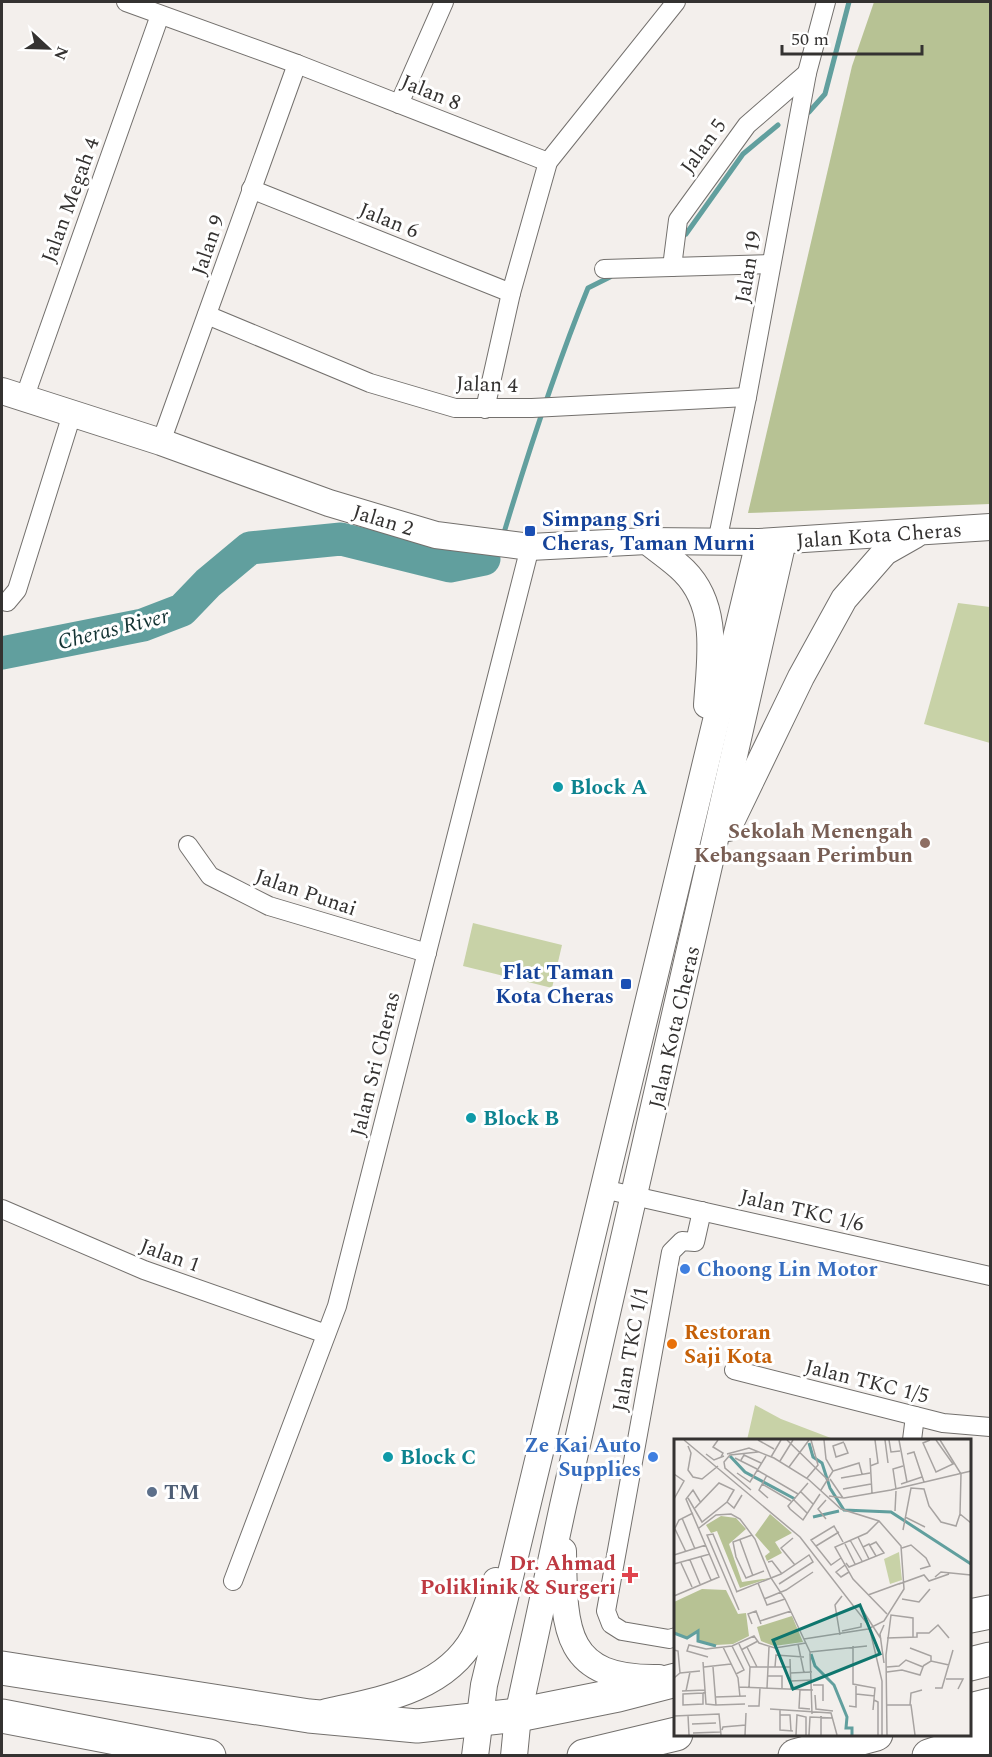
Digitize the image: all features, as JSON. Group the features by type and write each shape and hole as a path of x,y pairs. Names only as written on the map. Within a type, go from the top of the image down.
{"highway":[{"path":"971,1616 990,1612"},
{"path":"971,1664 990,1659"},
{"path":"2,1668 309,1716 417,1725 518,1715 618,1695 674,1679"},
{"path":"971,1710 990,1705"},
{"path":"2,1716 209,1755"},
{"path":"598,1752 674,1734"},
{"path":"795,1755 868,1736"},
{"path":"929,1755 990,1736"}],"main road":[{"name":"Jalan 2","path":"13,395 161,442 329,503 436,536 530,547 647,541 771,542"},
{"name":"Jalan Kota Cheras","path":"771,542 990,527"},
{"path":"711,860 801,677 844,598 885,552 920,532"},
{"path":"647,541 684,571 698,589 708,610 711,649 703,775"},
{"name":"Jalan Kota Cheras","path":"476,1755 484,1685 703,775 771,542"},
{"name":"Jalan Kota Cheras","path":"514,1755 518,1715 563,1506 711,860 771,542"},
{"path":"309,1716 410,1691 430,1680 454,1662 473,1638 529,1501"},
{"path":"563,1506 566,1613 571,1635 580,1652 605,1673 636,1678 674,1679"}],"street":[{"name":"Jalan 8","path":"126,2 297,64 548,162"},
{"path":"399,104 444,2"},
{"path":"485,409 511,293 548,162 676,2"},
{"name":"Jalan 19","path":"717,542 747,397 807,73 826,2"},
{"name":"Jalan Megah 4","path":"13,395 160,15"},
{"name":"Jalan 9","path":"161,442 297,64"},
{"name":"Jalan 5","path":"672,267 678,220 747,125 807,73"},
{"name":"Jalan 6","path":"251,189 511,293"},
{"path":"604,269 771,264"},
{"name":"Jalan 4","path":"207,315 370,383 455,408 532,408 747,397"},
{"path":"8,602 17,590 72,414"},
{"name":"Jalan Sri Cheras","path":"232,1581 340,1295 530,547"},
{"name":"Jalan Punai","path":"188,845 210,876 268,906 427,953"},
{"name":"Jalan TKC 1/6","path":"603,1189 990,1276"},
{"name":"Jalan 1","path":"2,1209 144,1270 326,1334"},
{"name":"Jalan TKC 1/1","path":"674,1637 669,1639 622,1631 611,1624 606,1611 671,1252 682,1241 695,1242 702,1211"},
{"name":"Jalan TKC 1/5","path":"734,1370 943,1423 990,1427"},
{"path":"912,1439 915,1416"}],"green space":[{"path":"874,2 990,2 990,504 748,513 852,66"},
{"path":"958,603 990,607 990,743 924,724"},
{"path":"473,923 562,945 552,988 463,966"},
{"path":"755,1405 781,1419 833,1439 747,1439"}],"waterway":[{"path":"809,112 825,94 849,2"},
{"path":"686,234 743,154 778,125"},
{"path":"503,536 542,411 588,288 610,277"},
{"name":"Cheras River","path":"2,653 143,625 182,610 208,583 250,548 341,539 450,566 484,559"}],"place":[{"name":"Simpang Sri Cheras, Taman Murni","path":"530,531"},
{"name":"Block A","path":"558,787"},
{"name":"Sekolah Menengah Kebangsaan Perimbun","path":"925,843"},
{"name":"Flat Taman Kota Cheras","path":"626,984"},
{"name":"Block B","path":"471,1118"},
{"name":"Choong Lin Motor","path":"685,1269"},
{"name":"Restoran Saji Kota","path":"672,1344"},
{"name":"Block C","path":"388,1457"},
{"name":"Ze Kai Auto Supplies","path":"653,1457"},
{"name":"TM","path":"152,1492"},
{"name":"Dr. Ahmad Poliklinik & Surgeri","path":"630,1575"}]}
